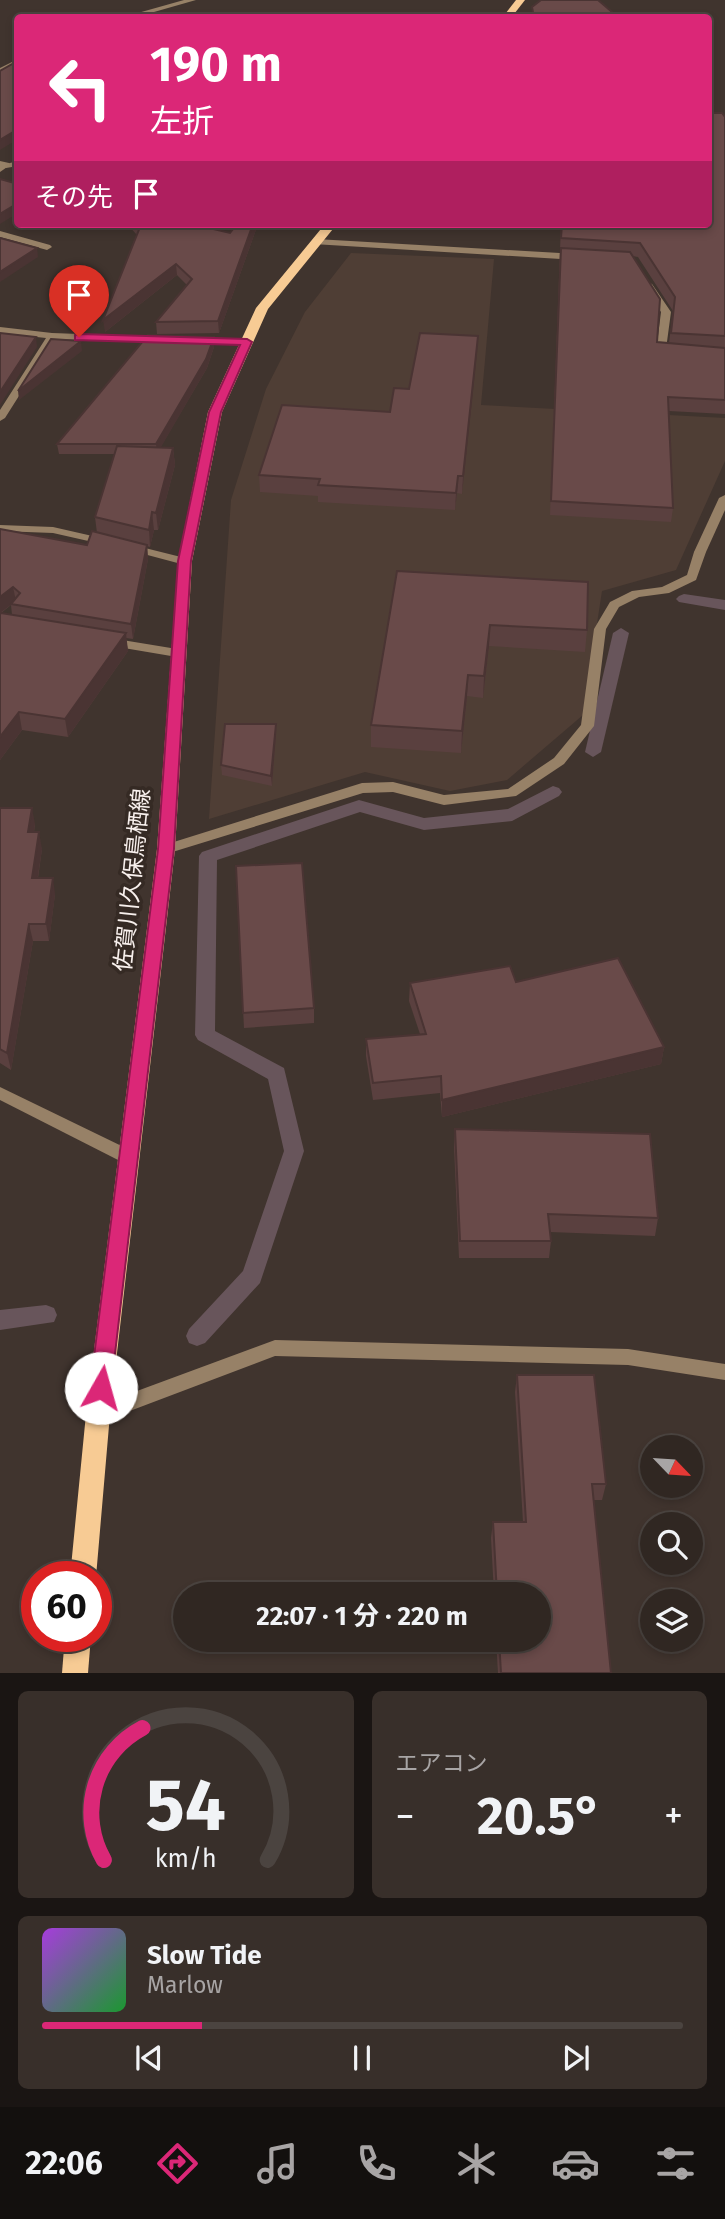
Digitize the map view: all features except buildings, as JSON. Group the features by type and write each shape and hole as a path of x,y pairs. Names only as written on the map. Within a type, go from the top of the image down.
{"main road":[{"path":"510,14 522,0"},
{"name":"佐賀川久保鳥栖線","path":"84,1561 98,1414 166,849 185,561 215,412 262,308 328,228"},
{"path":"75,1673 77,1652"}],"street":[{"path":"138,14 192,0"},
{"path":"0,233 47,247"},
{"path":"316,242 592,258"},
{"path":"646,281 666,312 661,352 674,353"},
{"path":"0,330 52,336 247,342"},
{"path":"0,418 52,336"},
{"path":"166,849 362,788 393,787 444,800 511,793 559,761 587,726 600,629 614,605 636,594 664,590 692,577 700,552 725,498"},
{"path":"0,528 53,530 185,561"},
{"path":"96,639 177,653"},
{"path":"0,1093 128,1157"},
{"path":"98,1414 275,1348 628,1357 725,1372"}],"shaded area":[{"path":"351,253 494,259 481,405 725,418 725,461 676,570 602,591 583,715 507,780 450,791 365,772 209,819 231,500 266,389 305,312"}],"waterway":[{"path":"684,599 725,605"},
{"path":"593,752 621,633"},
{"path":"197,1336 252,1276 294,1151 277,1074 205,1035 208,856 359,806 424,824 512,815 553,792"},
{"path":"0,1320 46,1315"}],"route":[{"path":"79,337 247,342 215,412 185,561 166,849 101,1388"}]}
